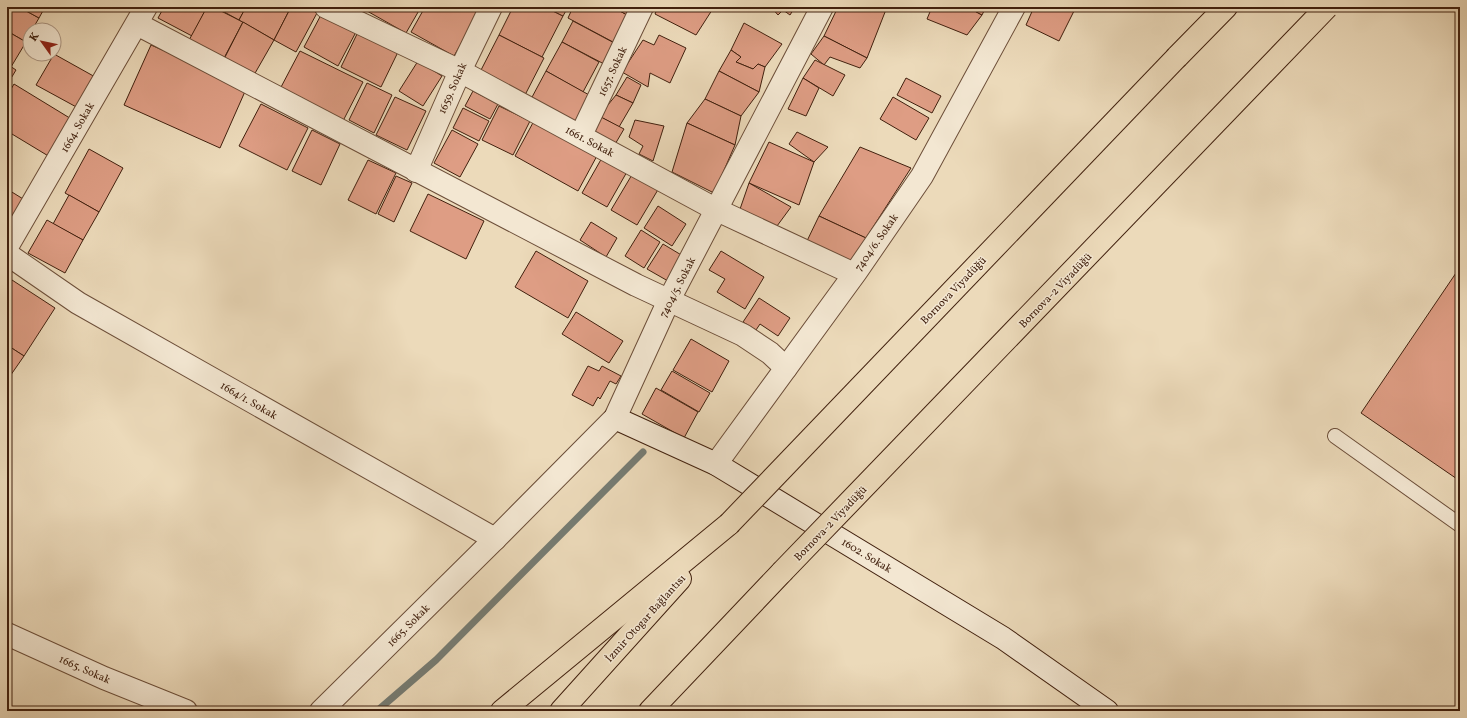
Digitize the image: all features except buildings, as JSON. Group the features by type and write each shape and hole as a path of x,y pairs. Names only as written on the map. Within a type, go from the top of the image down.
{"highway":[{"name":"Bornova Viyadüğü","path":"729,524 1226,7"},
{"name":"Bornova-2 Viyadüğü","path":"650,711 782,572 1327,7"},
{"path":"502,711 729,524"},
{"name":"İzmir Otogar Bağlantısı","path":"561,711 729,524"}],"street":[{"name":"1661. Sokak","path":"326,7 354,14 519,104 581,135 717,210 854,274"},
{"name":"1659. Sokak","path":"416,171 460,71 491,7"},
{"name":"1657. Sokak","path":"581,135 642,7"},
{"name":"7404/5. Sokak","path":"495,539 615,418 669,300 822,7"},
{"name":"7404/6. Sokak","path":"716,464 854,274 922,176 1014,7"},
{"path":"142,15 416,171 669,300 743,334 786,368"},
{"name":"1664. Sokak","path":"7,247 142,15"},
{"name":"1664/1. Sokak","path":"7,254 78,303 495,539"},
{"name":"1602. Sokak","path":"615,418 716,464 1003,638 1107,711"},
{"name":"1665. Sokak","path":"321,711 495,539"},
{"name":"1665. Sokak","path":"7,634 104,678 186,711"}],"lane":[{"path":"1335,436 1460,525"}],"waterway":[{"path":"377,711 436,660 643,452"}]}
